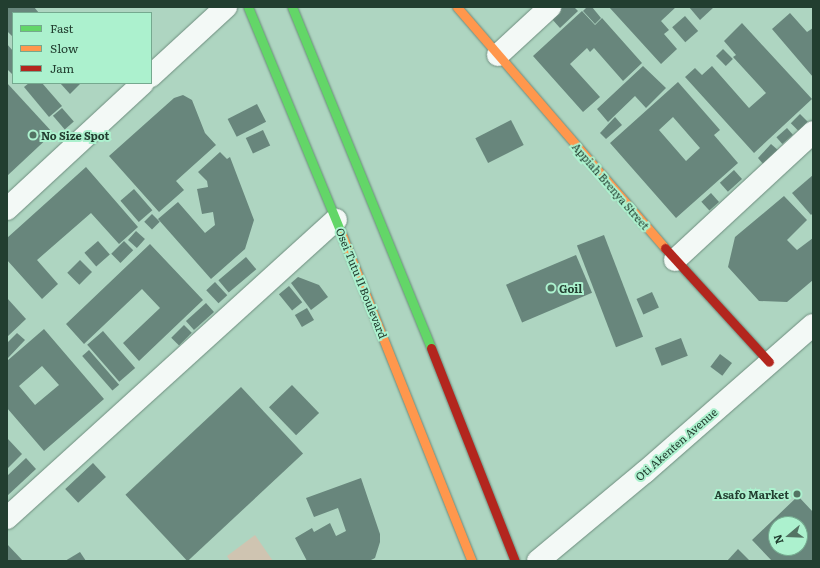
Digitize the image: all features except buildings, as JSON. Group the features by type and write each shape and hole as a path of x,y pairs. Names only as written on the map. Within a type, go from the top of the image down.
{"main road":[{"name":"Osei Tutu II Boulevard","path":"248,7 336,220 468,559"},
{"path":"292,7 398,264 515,561"},
{"name":"Appiah Brenya Street","path":"457,7 675,260 769,362"}],"street":[{"path":"152,75 226,7"},
{"path":"498,55 550,7"},
{"path":"7,209 142,84"},
{"path":"675,260 813,132"},
{"path":"7,518 336,220"},
{"name":"Oti Akenten Avenue","path":"538,561 645,472 813,325"}],"shaded area":[{"path":"255,535 273,561 230,561 227,556"}],"traffic: fast":[{"path":"248,7 342,235"},
{"path":"292,7 431,348"}],"traffic: slow":[{"path":"457,7 665,248"},
{"path":"342,235 472,561"}],"traffic: jam":[{"path":"665,248 769,362"},
{"path":"431,348 515,561"}],"place":[{"name":"No Size Spot","path":"33,135"},
{"name":"Goil","path":"551,288"},
{"name":"Asafo Market","path":"797,494"}]}
